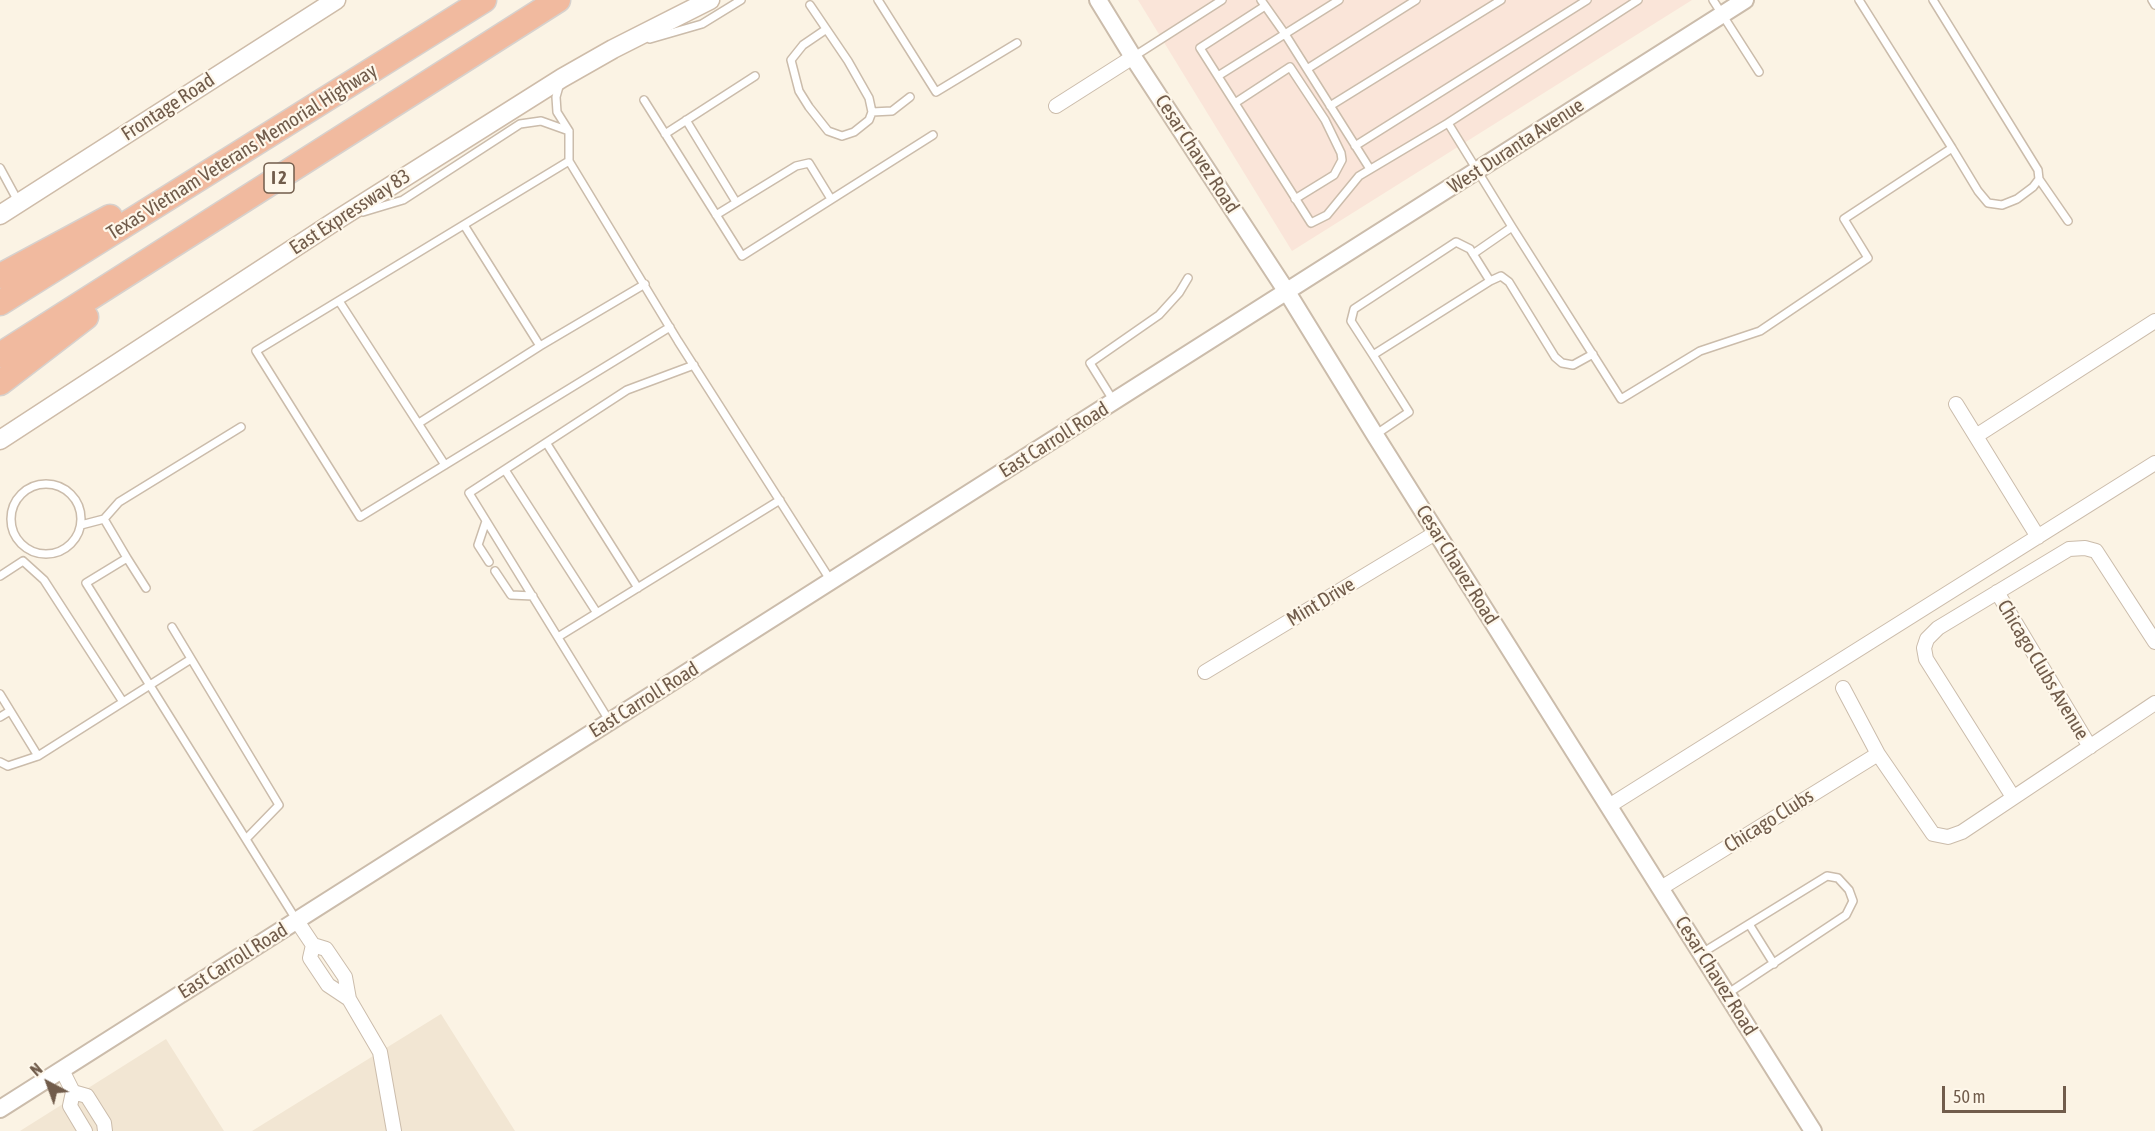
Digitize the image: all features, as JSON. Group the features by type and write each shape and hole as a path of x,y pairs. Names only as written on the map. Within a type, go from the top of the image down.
{"highway":[{"name":"Texas Vietnam Veterans Memorial Highway","path":"0,303 484,0"},
{"name":"Texas Vietnam Veterans Memorial Highway","path":"0,355 558,0"},
{"path":"0,276 293,120"},
{"path":"0,383 204,226"}],"main road":[{"name":"Frontage Road","path":"0,215 336,0"},
{"path":"613,49 686,0"},
{"name":"East Expressway 83","path":"0,440 340,218 562,78 613,49 710,0"}],"street":[{"name":"Cesar Chavez Road","path":"1098,0 1287,292 1813,1131"},
{"name":"West Duranta Avenue","path":"1287,292 1745,0"},
{"path":"1056,106 1133,57"},
{"name":"East Carroll Road","path":"0,1109 1287,292"},
{"path":"1976,436 2155,321"},
{"path":"1956,404 2038,537"},
{"path":"1609,806 2155,463"},
{"name":"Mint Drive","path":"1205,672 1437,532"},
{"name":"Chicago Clubs Avenue","path":"2013,797 1926,659 1924,648 1927,639 1938,628 2069,549 2085,548 2096,551 2155,642"},
{"name":"Chicago Clubs Avenue","path":"1997,592 2090,747"},
{"name":"Chicago Clubs Avenue","path":"1843,688 1878,754 1933,834 1948,837 1962,832 2155,703"},
{"name":"Chicago Clubs","path":"1661,888 1878,754"},
{"path":"297,921 313,945 326,949 345,977 348,999 380,1052 394,1131"},
{"path":"313,945 310,958 328,985 348,999"},
{"path":"317,968 332,958"},
{"path":"62,1070 73,1092 70,1106 85,1131"},
{"path":"73,1092 87,1096 104,1123 105,1131"},
{"path":"77,1118 94,1107"}],"lane":[{"path":"613,49 702,24 741,0"},
{"path":"878,0 936,92 1017,43"},
{"path":"1133,57 1222,0"},
{"path":"1218,76 1339,0"},
{"path":"1307,69 1416,0"},
{"path":"1330,106 1501,0"},
{"path":"1355,147 1587,0"},
{"path":"1370,169 1263,3 1200,48 1311,224 1327,215 1359,176 1448,123 1638,0"},
{"path":"1713,0 1759,72"},
{"path":"1859,0 1978,191 1988,203 2002,205 2017,199 2033,187 2039,179"},
{"path":"1933,0 2038,170 2039,179 2068,221"},
{"path":"2152,0 2155,5"},
{"path":"810,5 848,61 869,98 872,112 869,120 854,132 842,136 828,131 799,91 790,60 803,45 825,30"},
{"path":"1235,103 1301,60"},
{"path":"1290,67 1325,120 1341,153 1341,160 1334,175 1295,199"},
{"path":"665,134 755,76"},
{"path":"562,78 556,98 557,112 569,131 569,161 670,327 831,581"},
{"path":"872,112 892,111 910,98"},
{"path":"644,100 742,256 933,135"},
{"path":"686,120 736,202"},
{"path":"340,218 403,200 520,124 541,121 569,131"},
{"path":"1448,123 1621,399 1700,351 1760,331 1868,258 1844,219 1952,148"},
{"path":"569,161 256,351 360,517 670,327"},
{"path":"716,214 796,166 808,163 831,199"},
{"path":"0,168 19,203"},
{"path":"464,225 540,346"},
{"path":"1473,254 1512,227"},
{"path":"1375,435 1409,412 1351,321 1354,309 1456,242 1470,249 1490,281"},
{"path":"1373,356 1501,276 1509,282 1555,357 1562,363 1573,365 1593,354"},
{"path":"1114,401 1090,363 1160,315 1179,293 1188,278"},
{"path":"419,423 540,346 645,284"},
{"path":"339,301 445,465"},
{"path":"610,722 469,493 627,390 694,365"},
{"path":"81,525 104,519 119,502 241,427"},
{"path":"547,444 638,588"},
{"path":"505,470 597,613"},
{"path":"36,485 60,486 77,502 81,513 81,525 70,545 61,551 38,554 19,542 13,532 12,509 17,499 36,485"},
{"path":"558,637 780,500"},
{"path":"104,519 146,588"},
{"path":"486,521 478,545 489,562"},
{"path":"0,576 23,561 29,550"},
{"path":"127,558 86,583 297,921"},
{"path":"23,561 44,580 123,702"},
{"path":"495,571 511,595 532,596"},
{"path":"172,627 279,805 246,839"},
{"path":"0,762 8,766 38,756 191,659"},
{"path":"0,694 38,756"},
{"path":"0,717 10,711"},
{"path":"1702,953 1827,876 1838,878 1849,890 1853,901 1846,915 1727,994"},
{"path":"1749,924 1774,964"}],"shaded area":[{"path":"1138,0 1692,0 1292,251"},
{"path":"441,1014 515,1131 252,1131"},
{"path":"166,1039 224,1131 20,1131"}]}
